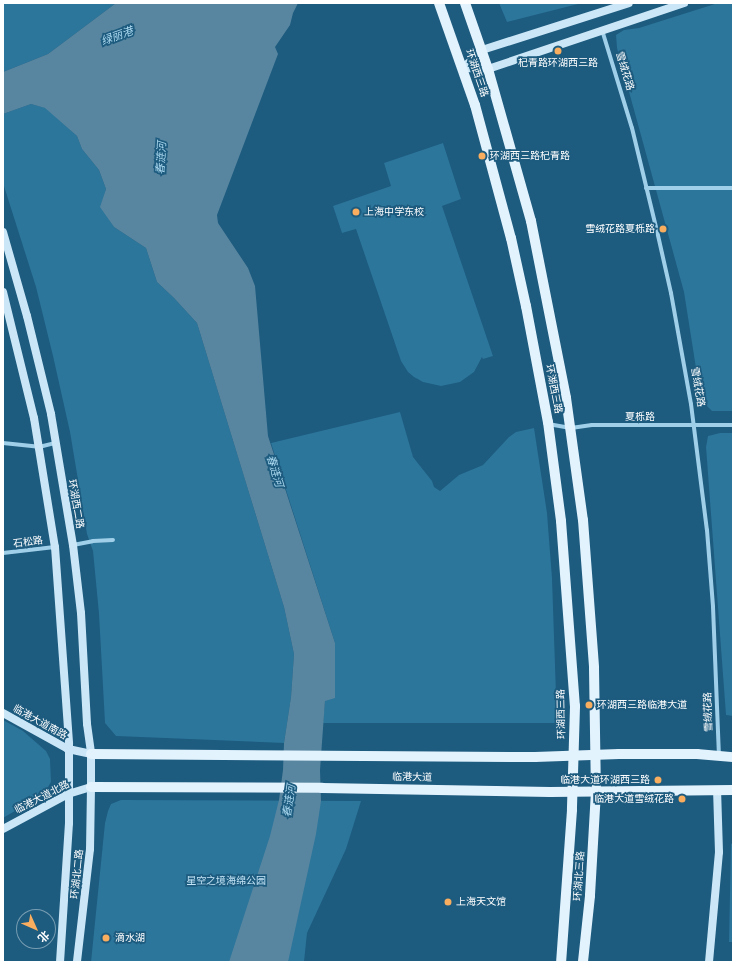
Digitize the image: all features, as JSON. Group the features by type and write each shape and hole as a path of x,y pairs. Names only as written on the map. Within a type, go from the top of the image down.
{"main road":[{"name":"环湖西三路","path":"439,3 475,104 511,238 526,306 548,424 561,521 569,608 575,706 573,792"},
{"name":"环湖西三路","path":"465,3 488,69 531,221 571,428 583,520 590,599 596,791"},
{"path":"462,68 482,50 629,3"},
{"path":"462,68 488,69 684,3"},
{"name":"环湖西二路","path":"3,232 40,364 56,443 73,545 81,613 87,724 91,754 91,787"},
{"path":"3,292 27,384 55,547 66,699 68,794"},
{"name":"临港大道南路","path":"3,713 68,749 91,754"},
{"name":"临港大道","path":"91,754 535,757 697,754 733,757"},
{"name":"临港大道","path":"91,787 322,788 573,792 733,790"},
{"name":"临港大道北路","path":"3,829 68,794 91,787"},
{"name":"环湖北二路","path":"78,962 90,849 91,787"},
{"path":"709,962 719,852 717,790"},
{"name":"环湖北三路","path":"583,962 590,896 596,791"},
{"name":"环湖北三路","path":"561,962 573,792"},
{"name":"环湖北二路","path":"60,962 69,823 68,794"}],"street":[{"name":"雪绒花路","path":"602,30 632,128 671,294 695,426 707,530 713,607 719,757"},
{"path":"646,188 733,188"},
{"name":"夏栎路","path":"548,424 571,428 592,425 733,425"},
{"path":"3,443 39,447 56,443"},
{"path":"73,545 94,541 113,540"},
{"name":"石松路","path":"3,553 55,547"}],"green space":[{"path":"3,3 116,3 48,54 3,72"},
{"path":"499,3 582,3 507,22"},
{"path":"718,3 733,3 733,411 712,411 701,400 684,292 617,48 616,35 624,30 639,28"},
{"path":"31,104 46,108 77,136 82,149 99,170 106,189 101,207 114,227 146,248 157,282 197,323 284,607 294,654 291,697 284,743 116,736 105,723 99,614 93,551 87,534 70,432 53,356 36,287 3,183 3,114"},
{"path":"443,143 461,199 442,206 493,356 483,359 482,357 474,372 460,382 441,386 423,382 414,377 408,372 401,361 356,229 342,233 333,206 391,186 384,163"},
{"path":"400,412 413,457 432,481 434,487 440,491 459,475 483,465 509,437 516,432 534,428 547,513 552,578 557,723 323,723 325,701 335,643 271,443"},
{"path":"720,433 733,433 733,716 726,715 706,447 708,436"},
{"path":"3,720 23,731 46,751 50,759 51,782 44,794 3,818"},
{"name":"星空之境海绵公园","path":"121,800 361,801 346,849 307,933 304,962 91,962 105,823 111,804"},
{"path":"733,843 733,942 729,942 731,844"}],"water":[{"path":"116,3 298,3 293,13 290,25 275,47 278,54 217,215 218,223 248,268 255,286 268,436 335,643 335,698 325,701 320,770 321,801 316,834 288,962 229,962 270,836 279,800 283,770 284,743 291,697 294,654 284,607 197,323 157,282 146,248 114,227 100,207 106,189 99,170 82,149 77,136 45,108 31,104 3,114 3,72 48,54"}],"place":[{"name":"杞青路环湖西三路","path":"558,51"},
{"name":"环湖西三路杞青路","path":"482,156"},
{"name":"上海中学东校","path":"356,212"},
{"name":"雪绒花路夏栎路","path":"663,229"},
{"name":"环湖西三路临港大道","path":"589,705"},
{"name":"临港大道环湖西三路","path":"658,780"},
{"name":"临港大道雪绒花路","path":"682,799"},
{"name":"上海天文馆","path":"448,902"},
{"name":"滴水湖","path":"106,938"}],"water label":[{"name":"绿丽港","path":"117,36"},
{"name":"春涟河","path":"161,158"},
{"name":"春涟河","path":"275,471"},
{"name":"春涟河","path":"289,801"}]}
